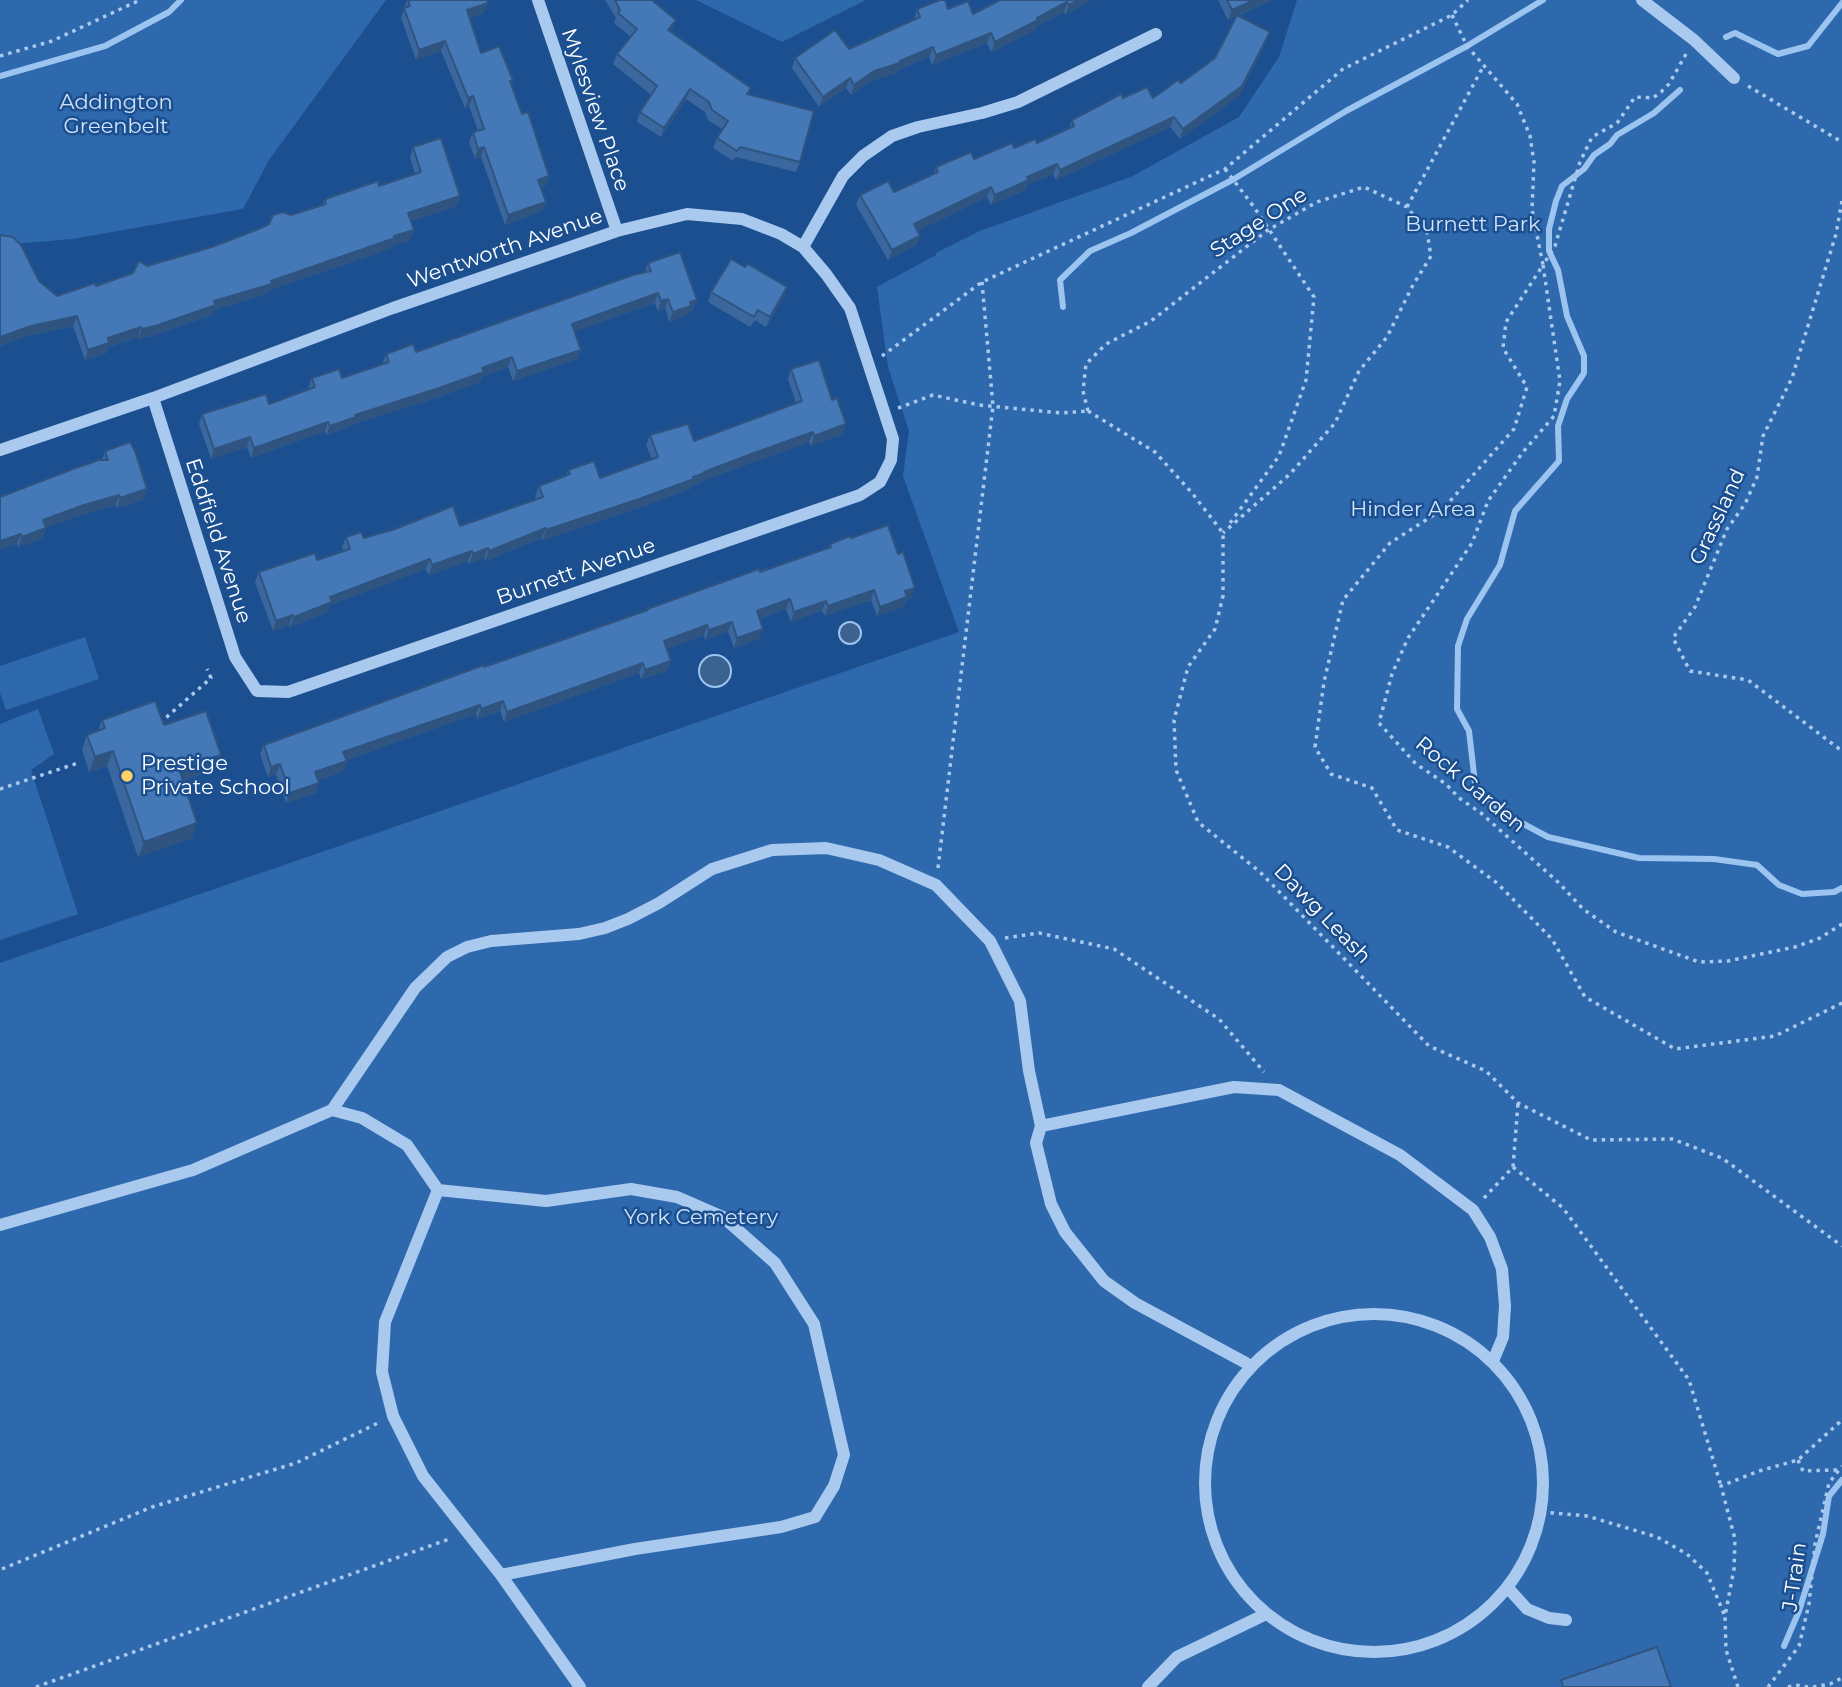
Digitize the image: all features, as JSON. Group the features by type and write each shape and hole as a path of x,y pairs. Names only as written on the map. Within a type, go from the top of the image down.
{"street":[{"name":"Mylesview Place","path":"538,0 617,231"},
{"path":"1642,0 1693,40 1734,78"},
{"path":"803,247 844,176 863,156 892,136 1018,102 1156,34"},
{"name":"Wentworth Avenue","path":"0,450 153,398 393,308 617,231 687,214 742,219 781,234 803,247 826,274 850,308 893,439 891,460"},
{"name":"Eddfield Avenue","path":"153,398 235,657 257,691"},
{"name":"Burnett Avenue","path":"257,691 288,692 860,495 880,482 891,460"},
{"path":"0,1225 194,1170 332,1110 415,989 447,957 467,947 491,941 579,934 606,928 638,914 712,869 772,850 825,848 878,860 936,886 990,941 1020,1001 1029,1071 1041,1126 1037,1143 1051,1204 1065,1232 1104,1281 1135,1303 1246,1363"},
{"path":"1041,1126 1234,1087 1279,1090 1400,1154 1473,1210 1490,1237 1502,1269 1506,1306 1503,1336 1493,1361"},
{"path":"332,1110 362,1118 407,1145 438,1190 546,1201 631,1189 677,1197 723,1217 775,1263 814,1324 844,1455 834,1486 815,1517 781,1527 635,1549 501,1575"},
{"path":"438,1190 385,1322 382,1373 393,1416 423,1476 501,1575 580,1687"},
{"path":"1361,1314 1401,1316 1440,1327 1474,1346 1493,1361 1530,1415 1543,1463 1542,1512 1535,1539 1508,1588 1480,1615 1448,1636 1412,1649 1373,1653 1335,1648 1298,1635 1266,1614 1234,1579 1213,1537 1204,1491 1209,1444 1226,1401 1246,1363 1286,1338 1322,1322 1361,1314"},
{"path":"1508,1588 1527,1609 1549,1618 1566,1620"},
{"path":"1148,1687 1177,1657 1266,1614"}],"path":[{"path":"0,56 52,41 140,0"},
{"path":"869,366 982,282 1224,169 1343,69 1452,15 1468,0"},
{"path":"1452,15 1467,46 1517,104 1530,136 1534,162 1532,209 1543,265"},
{"path":"1693,40 1669,84 1661,92 1653,98 1635,97 1616,123 1591,137 1580,162 1555,246 1506,322 1503,348 1528,387 1514,429 1443,509 1390,543 1343,600 1324,682 1315,747 1331,774 1372,788 1397,830 1448,847 1497,883 1552,939 1585,997 1675,1049 1775,1037 1842,1003"},
{"path":"1407,207 1484,65"},
{"path":"1734,78 1842,142"},
{"path":"885,413 933,395 993,406 1061,413 1088,411 1155,452 1199,500 1223,533 1279,456 1306,380 1314,297 1254,206 1224,169"},
{"name":"Stage One","path":"1088,411 1083,391 1086,364 1106,344 1151,321 1268,230 1317,202 1364,187 1407,207 1427,232 1431,256 1387,337 1359,371 1335,424 1290,474 1223,533"},
{"name":"Grassland","path":"1842,201 1836,234 1792,378 1762,436 1757,477 1745,504 1727,529 1695,607 1673,638 1690,671 1748,680 1842,751"},
{"name":"Rock Garden","path":"1543,265 1560,381 1554,416 1523,452 1488,501 1472,543 1408,638 1392,674 1379,723 1416,764 1481,813 1559,883 1583,909 1616,932 1699,962 1728,961 1795,947 1820,938 1842,924"},
{"path":"936,886 993,406 982,282"},
{"name":"Dawg Leash","path":"1223,533 1223,596 1215,629 1188,667 1174,720 1176,770 1198,822 1260,872 1429,1046 1486,1071 1518,1103 1591,1140 1672,1139 1722,1158 1842,1246"},
{"path":"162,732 159,722 211,678 207,669"},
{"path":"0,789 78,762"},
{"path":"990,941 1039,933 1114,949 1219,1018 1279,1090"},
{"path":"1473,1210 1513,1167 1518,1103"},
{"path":"1513,1167 1563,1208 1689,1380 1735,1539 1734,1569 1725,1616 1726,1650 1738,1687"},
{"path":"2,1569 152,1507 296,1463 393,1416"},
{"path":"1721,1486 1798,1460 1842,1420"},
{"path":"1798,1460 1803,1471 1838,1470"},
{"name":"J-Train","path":"1768,1687 1799,1646 1809,1604 1815,1544 1829,1483 1842,1466"},
{"path":"1542,1512 1587,1516 1657,1537 1687,1554 1707,1573 1725,1616"},
{"path":"36,1687 467,1532"},
{"path":"1813,1687 1830,1684 1842,1678"},
{"path":"1788,1687 1808,1687"}],"green space":[{"name":"Addington Greenbelt","path":"0,0 386,0 269,160 243,209 72,239 0,245"},
{"path":"696,0 866,0 782,42"},
{"path":"1297,0 1842,0 1842,1687 0,1687 0,963 959,632 903,476 909,431 888,367 877,287 980,231 1133,176 1239,117 1279,57"},
{"path":"85,637 99,679 6,710 0,693 0,666"},
{"path":"38,709 54,754 31,770 78,914 0,940 0,724"}],"shaded area":[{"path":"850,622 858,625 861,633 858,641 850,644 842,641 839,633 842,625"},
{"path":"715,655 726,660 731,671 726,682 715,687 704,682 699,671 704,660"}],"building":[{"path":"408,0 487,0 488,3 467,10 481,53 499,46 513,80 510,81 522,114 528,112 549,176 538,180 546,202 508,215 484,147 478,149 473,132 484,129 473,96 468,98 445,41 419,50 404,8 410,6"},
{"path":"615,0 652,0 676,20 668,30 751,88 747,94 814,111 800,162 740,147 737,151 717,138 728,121 712,110 709,102 690,89 664,128 640,112 657,86 617,54 637,29 618,13 620,10"},
{"path":"945,0 948,9 968,1 973,14 1000,0 1078,0 1069,5 1067,2 995,42 991,33 936,55 933,47 900,63 874,71 854,85 850,78 823,97 795,58 835,30 849,49 920,17 917,9"},
{"path":"1227,0 1254,0 1232,10"},
{"path":"1237,15 1270,32 1242,86 1183,129 1174,117 1060,170 1057,164 1027,177 1029,180 995,195 991,187 914,224 920,236 892,250 860,195 888,181 894,192 938,172 936,167 971,152 974,159 1012,143 1014,148 1035,139 1037,143 1074,126 1072,120 1121,94 1123,98 1147,87 1153,98 1178,80 1181,83 1215,58"},
{"path":"441,138 460,196 408,213 414,230 271,281 272,284 214,301 216,305 155,326 141,327 108,338 109,343 88,350 77,316 31,326 0,337 0,235 13,237 21,245 39,281 57,296 133,273 139,261 147,266 212,247 269,224 273,215 283,212 291,215 326,204 325,199 378,181 379,186 421,172 413,147"},
{"path":"680,252 697,300 690,302 691,306 673,312 668,299 661,301 658,293 572,324 581,350 517,371 512,357 482,368 484,372 355,415 356,417 330,426 328,422 254,448 250,437 214,449 202,414 266,394 269,404 315,387 312,378 339,369 342,378 389,362 386,354 413,344 416,352 651,271 648,263"},
{"path":"731,259 745,267 748,264 787,287 770,317 758,310 754,317 711,292"},
{"path":"819,360 832,400 837,398 846,424 814,436 813,432 704,472 693,477 694,479 546,528 489,551 488,548 473,554 472,551 432,565 430,559 330,597 332,602 276,621 259,572 315,553 317,560 350,549 346,537 361,532 364,538 453,506 460,526 543,497 539,486 570,474 568,470 594,461 600,478 658,457 650,435 688,424 694,441 802,401 791,369"},
{"path":"130,442 147,489 84,505 43,520 46,528 22,537 21,534 0,541 0,497 99,460 108,460 105,451"},
{"path":"888,525 898,554 903,552 915,588 905,591 907,597 880,607 874,590 828,606 826,601 794,612 790,599 757,611 763,629 737,638 732,622 709,630 707,625 664,641 671,661 645,670 643,663 507,712 503,701 481,709 480,705 343,752 347,761 315,772 319,783 290,793 280,764 271,767 264,745 484,665 648,610 759,569 760,572 831,547 830,544 850,536 851,538"},
{"path":"155,701 164,725 206,711 221,755 179,769 197,823 144,842 113,751 95,757 87,735 105,728 102,720"},
{"path":"1657,1647 1671,1687 1563,1687 1561,1680"}],"waterway":[{"path":"0,76 105,46 169,12 181,0"},
{"path":"1063,307 1060,280 1090,251 1131,233 1234,179 1346,111 1467,46 1543,0"},
{"path":"1726,37 1735,33 1778,54 1808,46 1842,3"},
{"path":"1680,90 1654,113 1617,135 1610,144 1594,155 1584,169 1562,186 1556,201 1549,229 1549,251 1558,270 1567,316 1584,356 1584,373 1567,399 1558,426 1559,461 1515,511 1500,565 1467,619 1458,646 1457,709 1469,731 1475,783 1483,796 1505,814 1548,837 1639,858 1714,859 1757,865 1779,885 1802,894 1834,892 1842,888"},
{"path":"1784,1646 1799,1611 1823,1534 1829,1496 1842,1480"}],"place":[{"name":"Prestige Private School","path":"127,776"}],"park label":[{"name":"Burnett Park","path":"1473,225"},
{"name":"Hinder Area","path":"1413,510"},
{"name":"York Cemetery","path":"701,1218"}]}
